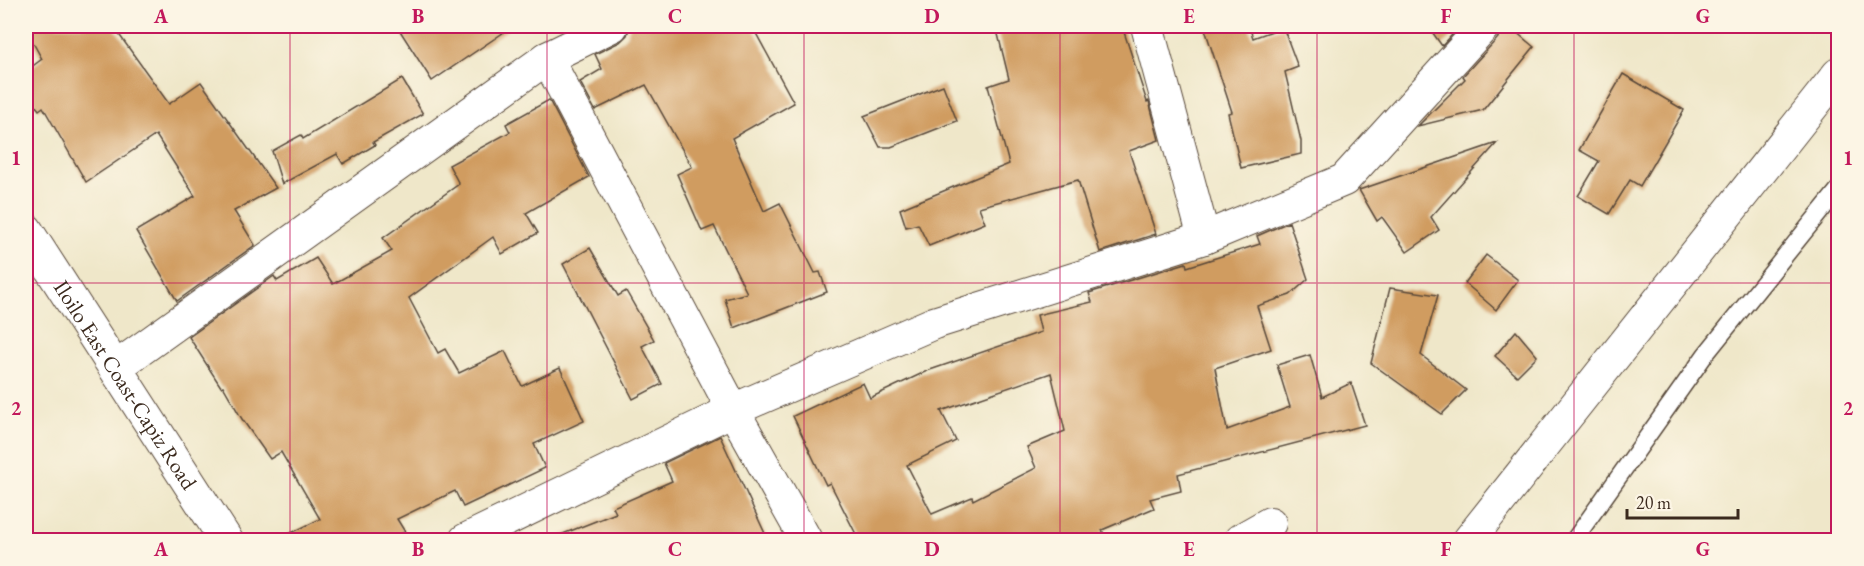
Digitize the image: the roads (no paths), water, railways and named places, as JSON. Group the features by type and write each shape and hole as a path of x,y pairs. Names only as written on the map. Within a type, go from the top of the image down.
{"main road":[{"name":"Iloilo East Coast-Capiz Road","path":"26,230 226,540"}],"street":[{"path":"115,368 547,58 612,26"},
{"path":"1148,26 1204,238"},
{"path":"465,540 733,410 934,323 1204,238 1344,180 1484,26"},
{"path":"547,58 733,410 806,540"},
{"path":"1470,540 1839,74"},
{"path":"1240,540 1270,523"}],"lane":[{"path":"1574,540 1705,355 1839,190"}]}
